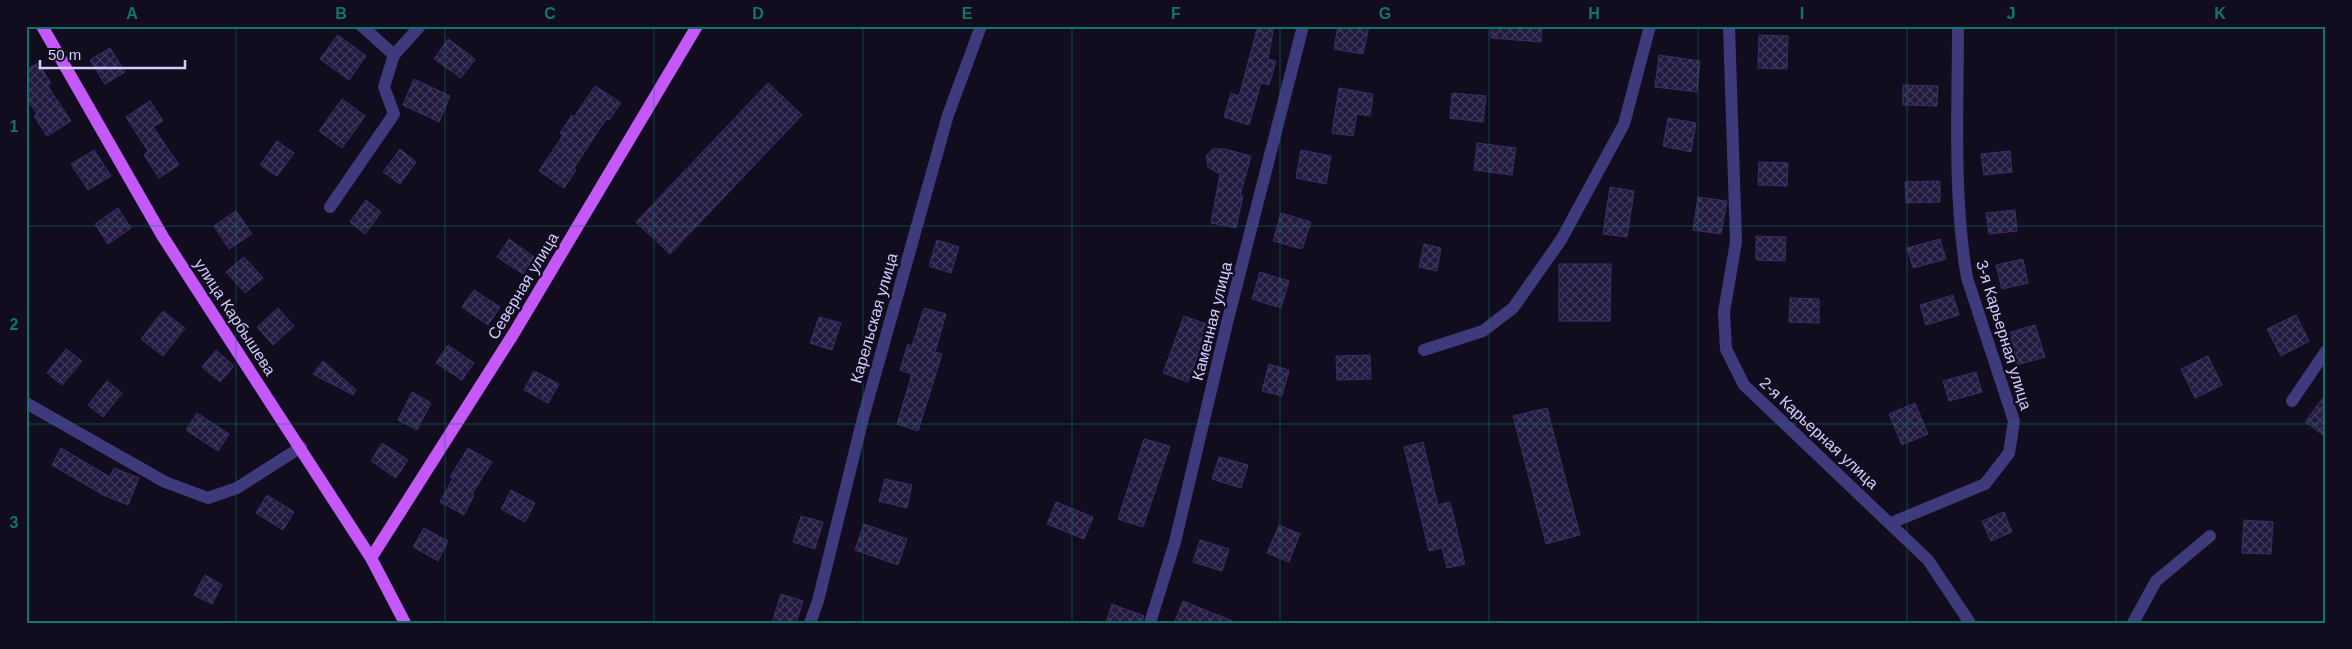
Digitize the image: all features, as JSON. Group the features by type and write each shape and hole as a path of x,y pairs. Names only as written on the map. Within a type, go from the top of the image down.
{"main road":[{"name":"улица Карбышева","path":"42,26 163,237 301,447 371,558 405,623"},
{"name":"Северная улица","path":"371,558 514,334 696,26"}],"street":[{"path":"362,26 394,56"},
{"path":"330,207 394,114 384,87 394,56 420,26"},
{"name":"Карельская улица","path":"810,623 818,601 863,418 945,124 982,26"},
{"name":"Каменная улица","path":"1150,623 1175,542 1227,323 1303,26"},
{"path":"1424,350 1483,331 1513,308 1556,248 1624,124 1650,26"},
{"name":"2-я Карьерная улица","path":"1729,26 1736,242 1724,312 1726,349 1744,385 1892,523 1928,560 1970,623"},
{"name":"3-я Карьерная улица","path":"1892,523 1985,484 2009,453 2014,421 1967,278 1964,260 1958,200 1958,26"},
{"path":"2292,401 2326,351"},
{"path":"26,402 165,482 208,498 237,488 301,447"},
{"path":"2133,623 2156,581 2210,536"}],"building":[{"path":"1258,26 1274,26 1268,59 1276,61 1269,85 1261,83 1249,125 1224,117 1231,93 1239,96"},
{"path":"1338,26 1369,26 1363,54 1334,49"},
{"path":"1491,26 1542,26 1541,42 1491,38"},
{"path":"338,35 366,56 349,80 320,59"},
{"path":"1759,35 1788,36 1787,69 1758,68"},
{"path":"448,39 475,59 461,78 434,59"},
{"path":"110,48 125,72 105,84 90,60"},
{"path":"1659,55 1700,61 1697,92 1655,87"},
{"path":"38,63 51,83 47,85 71,121 47,136 34,116 37,114 26,97 26,70"},
{"path":"414,79 450,96 439,122 403,105"},
{"path":"768,83 802,115 670,254 636,222"},
{"path":"1903,85 1938,86 1937,106 1903,105"},
{"path":"595,86 621,103 609,120 606,119 574,168 576,170 564,188 539,171 563,135 560,133 572,115 574,117"},
{"path":"1339,88 1373,94 1370,116 1357,114 1353,136 1332,133"},
{"path":"1452,93 1486,96 1483,122 1450,118"},
{"path":"342,99 365,116 342,148 319,131"},
{"path":"150,101 163,121 153,127 179,165 159,178 144,155 148,151 126,117"},
{"path":"1668,118 1696,123 1691,152 1663,146"},
{"path":"277,141 294,153 277,176 260,165"},
{"path":"1477,143 1516,148 1512,175 1474,170"},
{"path":"400,149 416,162 400,184 383,172"},
{"path":"1213,149 1225,149 1251,156 1240,196 1243,196 1236,228 1211,223 1220,174 1208,167 1206,156"},
{"path":"94,150 111,176 88,190 71,164"},
{"path":"1301,150 1331,156 1326,184 1296,178"},
{"path":"2010,151 2012,172 1984,175 1981,154"},
{"path":"1759,162 1788,163 1787,186 1758,185"},
{"path":"1940,181 1940,202 1906,203 1905,182"},
{"path":"1610,187 1634,191 1627,237 1603,234"},
{"path":"1698,197 1727,201 1721,234 1693,230"},
{"path":"366,200 381,212 365,234 350,222"},
{"path":"118,208 131,228 108,244 95,224"},
{"path":"2015,210 2017,231 1989,234 1986,213"},
{"path":"236,211 252,234 229,249 214,226"},
{"path":"1281,213 1311,222 1302,249 1273,241"},
{"path":"1756,236 1786,237 1785,261 1756,260"},
{"path":"509,239 534,257 523,274 497,257"},
{"path":"1940,239 1946,259 1913,268 1907,248"},
{"path":"937,240 959,247 951,273 929,266"},
{"path":"1424,244 1441,248 1437,271 1419,267"},
{"path":"244,257 263,278 245,293 226,272"},
{"path":"2023,259 2028,283 2002,289 1996,265"},
{"path":"1559,264 1611,264 1610,321 1559,321"},
{"path":"1260,272 1289,281 1281,308 1252,299"},
{"path":"474,290 500,307 488,325 462,307"},
{"path":"1953,295 1959,315 1926,325 1920,305"},
{"path":"1790,298 1819,299 1819,323 1789,322"},
{"path":"278,308 294,326 273,345 257,327"},
{"path":"924,308 946,314 935,352 942,354 918,431 897,424 912,374 900,370 908,344 912,346"},
{"path":"163,311 185,328 163,356 141,339"},
{"path":"2296,315 2309,341 2281,356 2267,329"},
{"path":"1184,316 1209,325 1188,382 1163,373"},
{"path":"819,317 841,323 832,350 810,343"},
{"path":"2035,325 2045,357 2017,365 2008,333"},
{"path":"448,345 474,363 462,380 436,363"},
{"path":"66,349 82,361 62,385 47,373"},
{"path":"216,350 234,366 220,382 202,367"},
{"path":"1370,355 1371,379 1337,380 1336,356"},
{"path":"2208,356 2222,385 2195,398 2181,369"},
{"path":"323,361 356,390 353,395 313,374"},
{"path":"1269,364 1289,370 1282,396 1262,391"},
{"path":"534,371 559,384 548,403 524,390"},
{"path":"1976,372 1982,392 1949,401 1943,381"},
{"path":"107,381 122,393 103,417 88,405"},
{"path":"412,392 431,403 417,430 398,420"},
{"path":"2326,394 2326,437 2305,422"},
{"path":"1915,403 1928,434 1902,445 1889,414"},
{"path":"1547,408 1580,535 1546,544 1513,416"},
{"path":"197,413 229,434 218,451 186,430"},
{"path":"1144,439 1170,446 1143,527 1118,519"},
{"path":"1423,442 1438,505 1450,502 1465,564 1447,568 1442,548 1429,551 1404,447"},
{"path":"382,443 408,460 396,478 371,461"},
{"path":"61,448 110,477 114,468 139,478 128,505 103,495 52,465"},
{"path":"468,448 492,462 472,494 474,495 464,515 440,502 453,478 450,477"},
{"path":"1219,457 1248,465 1241,488 1212,479"},
{"path":"885,479 912,485 907,508 879,501"},
{"path":"511,490 535,503 525,522 501,509"},
{"path":"267,495 294,512 283,530 256,513"},
{"path":"1056,502 1093,517 1084,539 1047,524"},
{"path":"2004,512 2012,532 1991,541 1982,521"},
{"path":"801,516 823,522 815,549 793,542"},
{"path":"2244,520 2273,522 2271,554 2242,553"},
{"path":"864,524 907,539 898,565 855,550"},
{"path":"1279,525 1300,534 1289,562 1267,553"},
{"path":"424,528 448,541 438,561 413,547"},
{"path":"1200,540 1229,549 1222,571 1193,562"},
{"path":"205,575 222,585 212,604 194,595"},
{"path":"781,594 803,601 796,623 772,623"},
{"path":"1183,601 1235,622 1235,623 1174,623"},
{"path":"1112,604 1144,616 1142,623 1106,623"}]}
